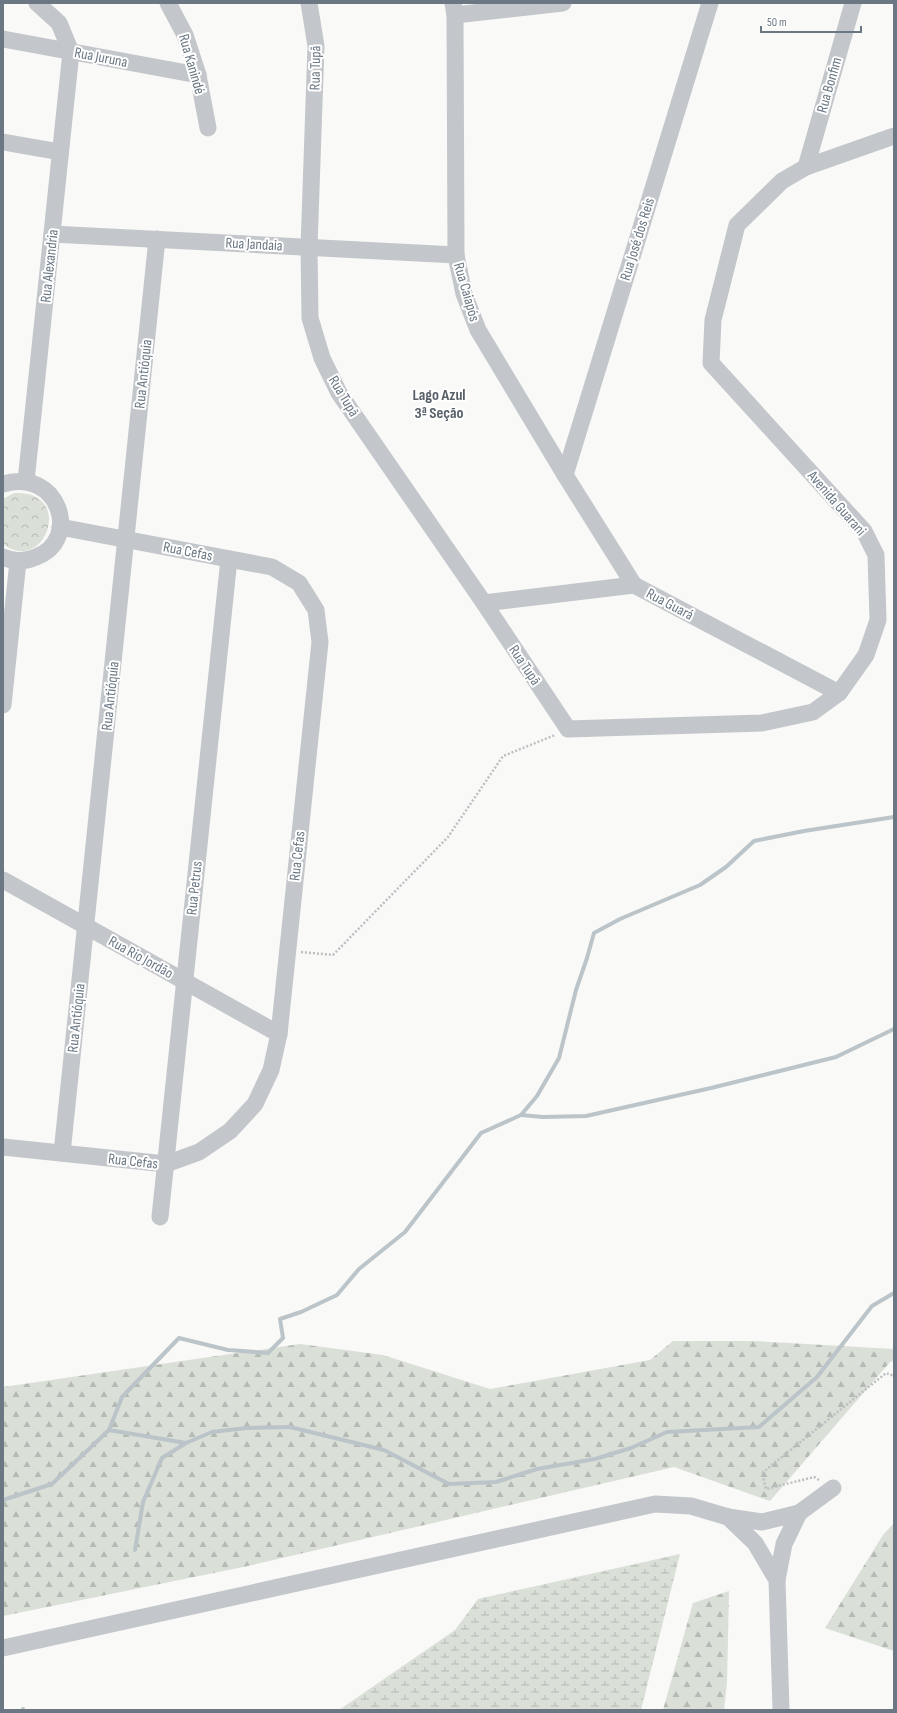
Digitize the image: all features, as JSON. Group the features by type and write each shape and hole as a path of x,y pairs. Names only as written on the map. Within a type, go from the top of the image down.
{"street":[{"path":"37,3 59,23 71,52"},
{"name":"Rua Kanindé","path":"168,3 185,35 198,75 208,128"},
{"name":"Rua Tupã","path":"309,3 316,46 309,247 310,318 322,358 339,392 484,603 568,729"},
{"name":"Rua José dos Reis","path":"564,475 710,3"},
{"name":"Rua Bonfim","path":"806,167 853,3"},
{"path":"454,9 552,4"},
{"name":"Rua Caiapós","path":"454,9 456,255 464,294 478,330 564,475 634,585"},
{"name":"Rua Juruna","path":"3,39 198,75"},
{"name":"Rua Alexandria","path":"26,481 71,52"},
{"name":"Avenida Guarani","path":"568,729 762,722 813,712 839,692 866,655 878,620 876,555 864,531 711,363 713,320 737,225 782,181 806,167 894,136"},
{"path":"3,142 60,152"},
{"name":"Rua Jandaia","path":"52,234 456,255"},
{"name":"Rua Antióquia","path":"62,1153 158,239"},
{"path":"3,484 14,480 26,481 38,485 49,492 56,503 60,515 60,528 56,539 50,548 41,556 30,560 10,559 3,705"},
{"name":"Rua Cefas","path":"3,1147 166,1164 199,1152 230,1131 255,1104 272,1070 279,1034 320,642 316,610 299,583 272,567 60,528"},
{"name":"Rua Petrus","path":"160,1217 229,559"},
{"name":"Rua Guará","path":"484,603 634,585 839,692"},
{"name":"Rua Rio Jordão","path":"3,880 279,1034"},
{"path":"3,1648 655,1504 691,1506 728,1517 762,1522 799,1513 833,1488"},
{"path":"781,1710 777,1580 784,1544 799,1513"},
{"path":"728,1517 755,1543 777,1580"}],"path":[{"path":"287,951 333,955 448,837 503,756 568,729"},
{"path":"833,1488 814,1477 766,1490 762,1473 886,1373 894,1376"}],"green space":[{"path":"14,493 33,496 44,504 49,516 48,529 41,541 31,549 18,551 3,544 3,499"},
{"path":"673,1341 754,1341 894,1349 894,1362 891,1361 770,1501 674,1467 248,1566 3,1616 3,1387 300,1344 383,1355 490,1389 650,1360"},
{"path":"894,1523 894,1651 825,1628 883,1535"},
{"path":"680,1554 641,1710 339,1710 455,1630 478,1599"},
{"path":"729,1591 727,1682 724,1710 663,1710 693,1603"}],"waterway":[{"path":"109,1430 122,1397 179,1338 228,1350 268,1353 283,1338 280,1319 301,1312 337,1295 359,1269 405,1232 481,1133 521,1115 537,1096 559,1058 576,990 594,933 620,919 700,885 726,867 754,841 804,831 894,817"},
{"path":"521,1115 543,1117 586,1116 711,1088 836,1057 894,1029"},
{"path":"3,1500 52,1484 109,1430 186,1443 212,1432 246,1428 290,1427 384,1450 449,1484 496,1482 537,1469 595,1459 631,1448 667,1432 759,1427 817,1377 872,1306 894,1293"},
{"path":"135,1550 143,1502 162,1458 186,1443"}],"district":[{"name":"Lago Azul 3ª Seção","path":"439,403"}]}
